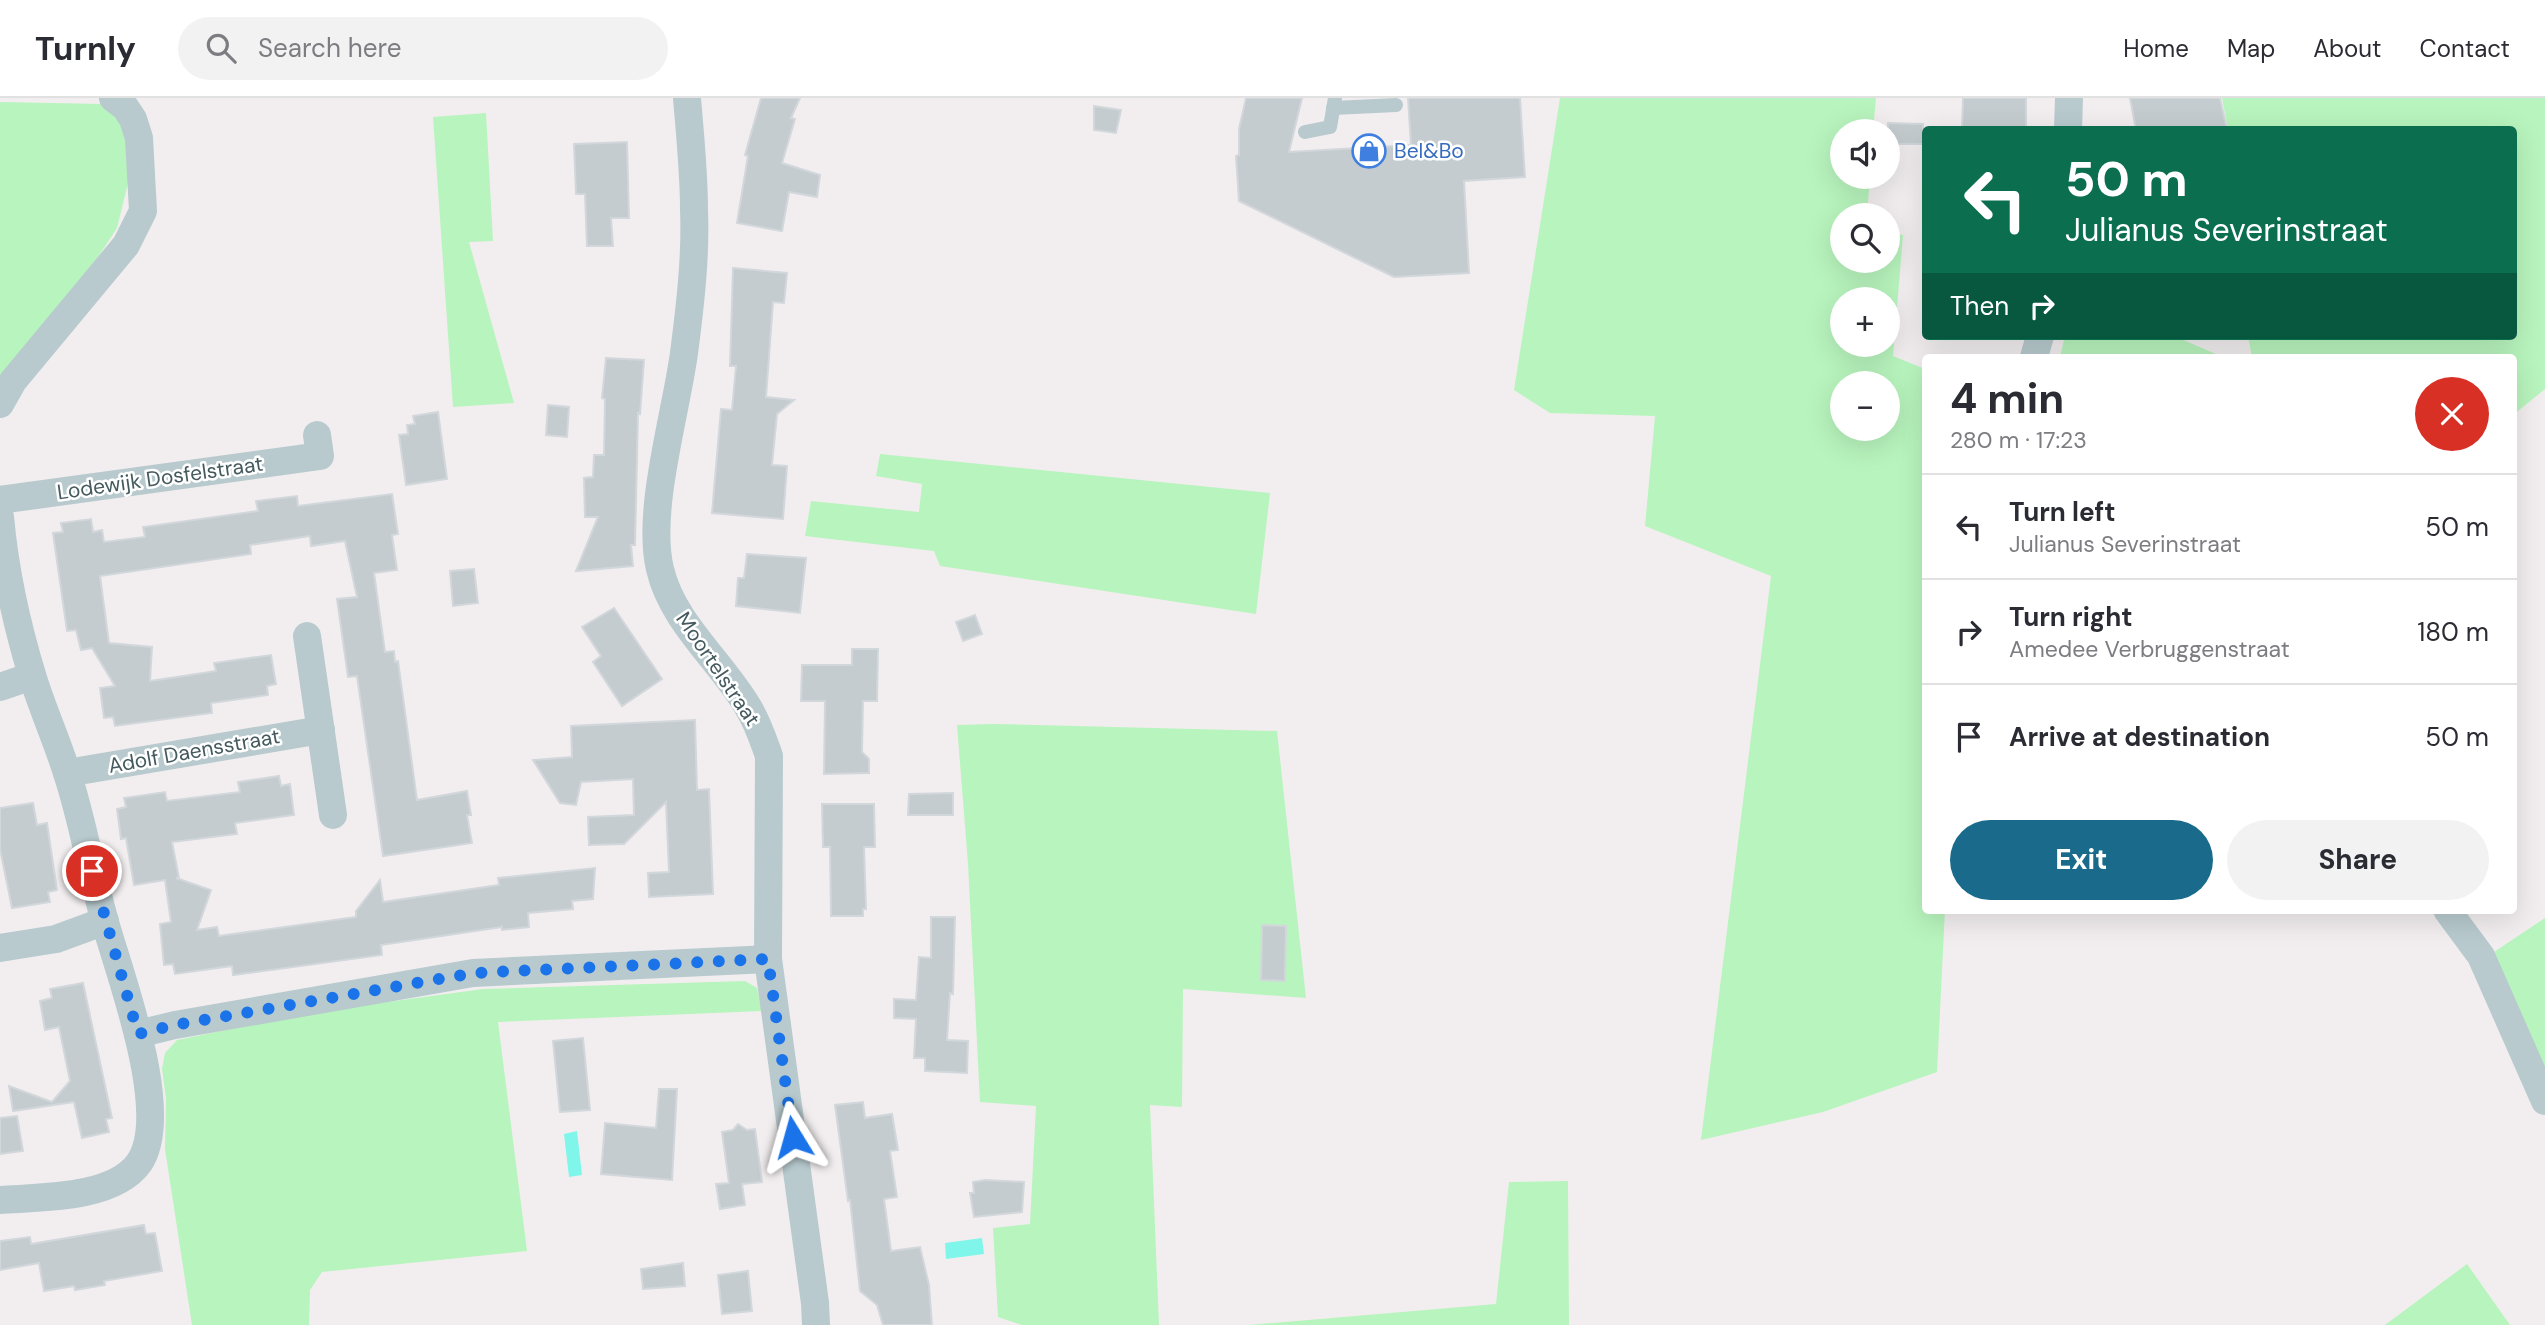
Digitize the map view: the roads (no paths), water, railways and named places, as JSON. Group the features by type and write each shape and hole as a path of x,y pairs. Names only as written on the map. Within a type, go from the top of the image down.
{"street":[{"name":"Moortelstraat","path":"687,98 695,212 692,263 684,354 659,509 659,566 665,589 678,611 747,705 759,727 769,756 768,959 816,1325"},
{"path":"2068,126 2069,98"},
{"path":"0,404 13,381 126,245 143,211 139,138 134,118 125,101"},
{"name":"Lodewijk Dosfelstraat","path":"0,500 326,448"},
{"path":"0,517 16,615 32,676 67,773 105,921 138,1034 150,1109 150,1135 139,1162 122,1179 75,1194 0,1200"},
{"path":"307,636 334,816"},
{"path":"0,687 32,676"},
{"name":"Adolf Daensstraat","path":"67,773 321,730"},
{"path":"2450,914 2481,956 2545,1101"},
{"path":"0,948 57,939 105,921"},
{"path":"138,1034 175,1025 474,973 768,959"}],"lane":[{"path":"1305,132 1330,127 1334,103 1396,105"}],"water":[{"path":"577,1131 582,1175 569,1177 564,1134"},
{"path":"982,1238 984,1254 946,1259 945,1243"}],"place":[{"name":"Bel&Bo","path":"1369,151"}]}
